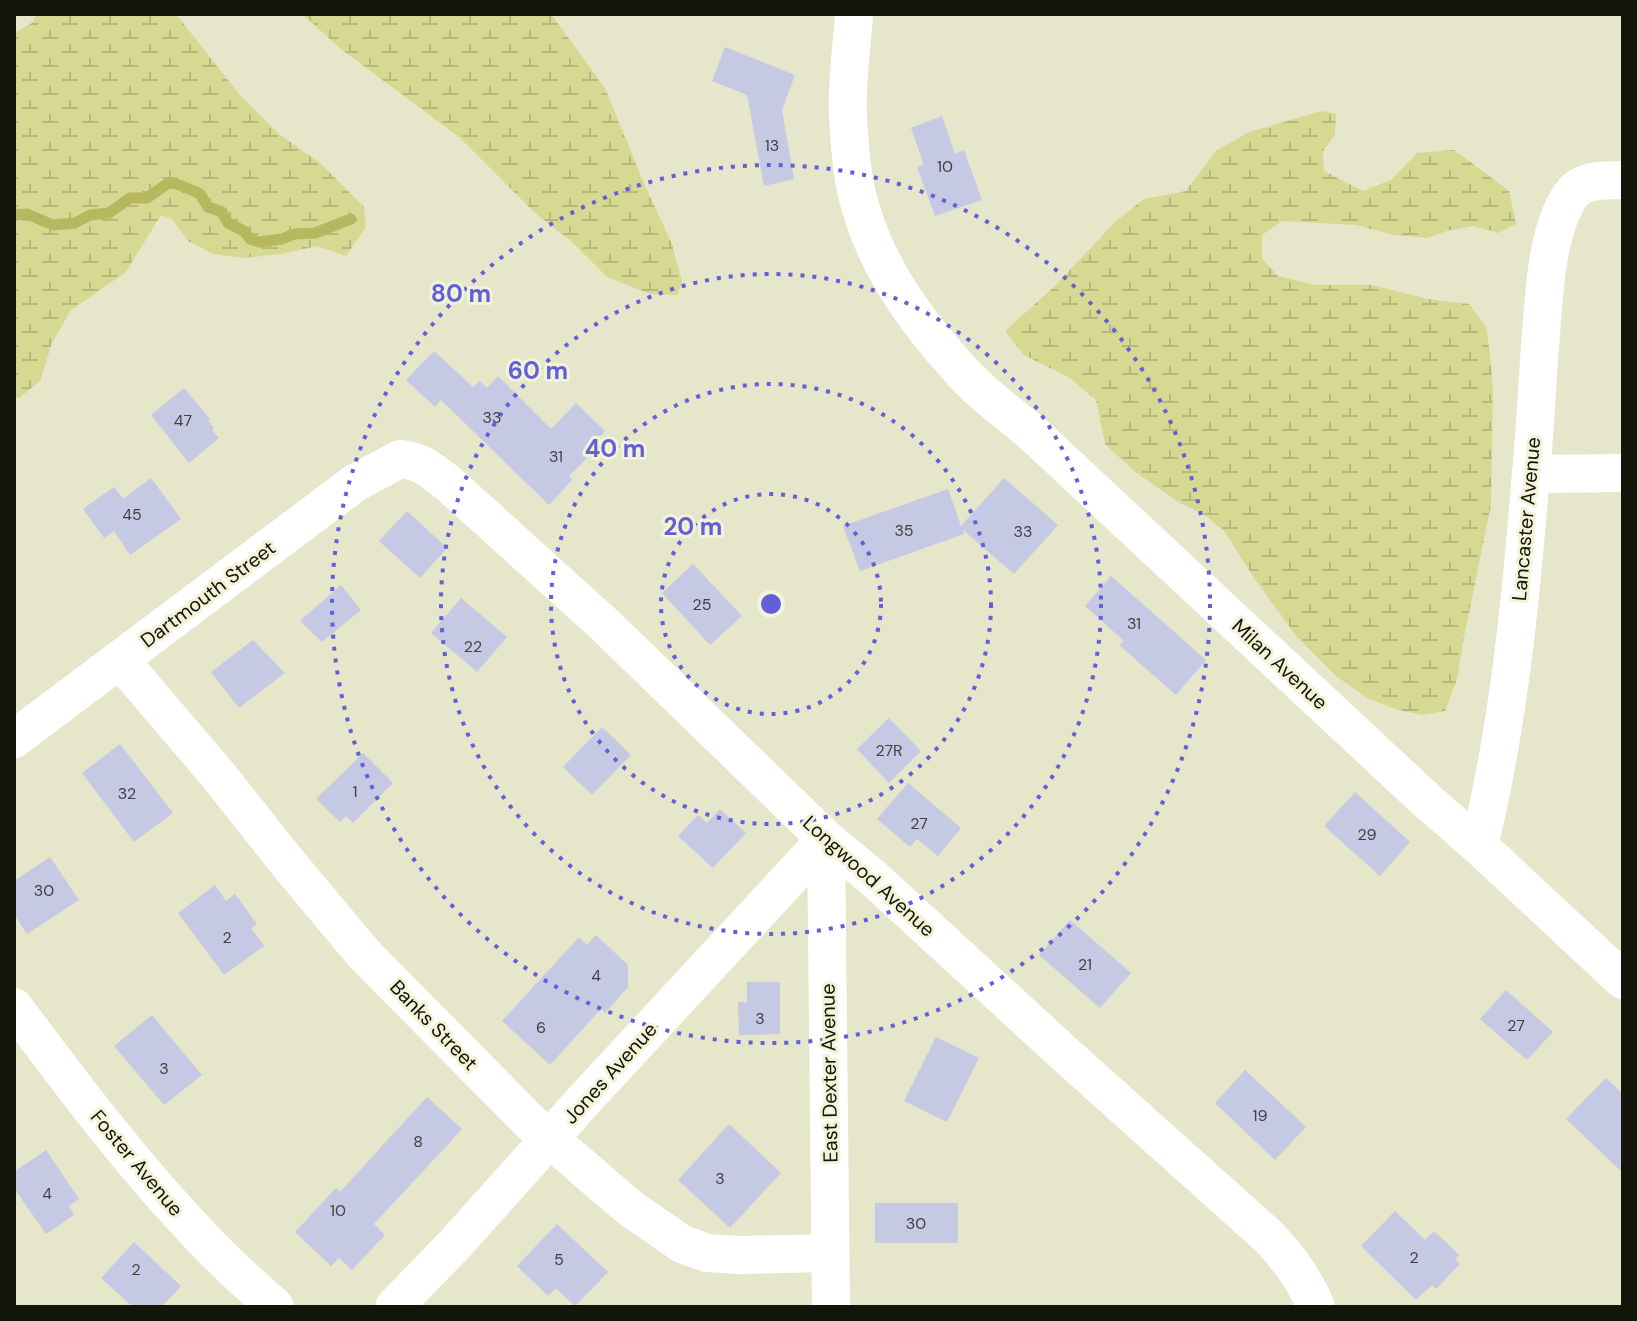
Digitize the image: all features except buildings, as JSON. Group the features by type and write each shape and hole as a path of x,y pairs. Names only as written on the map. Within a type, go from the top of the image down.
{"street":[{"name":"Milan Avenue","path":"854,14 848,116 860,208 877,253 895,286 940,347 983,392 1029,430 1623,980"},
{"name":"Lancaster Avenue","path":"1479,846 1497,765 1515,640 1548,263 1559,219 1572,193 1581,184 1623,180"},
{"name":"Dartmouth Street","path":"14,739 355,483 400,459 408,459"},
{"name":"Longwood Avenue","path":"408,459 424,465 449,484 550,575 826,839 871,876 1269,1237 1295,1267 1316,1307"},
{"path":"1531,474 1623,473"},
{"name":"Banks Street","path":"120,660 363,953 550,1140 630,1208 674,1239 707,1253 830,1253"},
{"name":"Jones Avenue","path":"394,1307 826,839"},
{"name":"East Dexter Avenue","path":"826,839 831,1307"},
{"name":"Foster Avenue","path":"14,1007 86,1102 174,1208 275,1307"}],"green space":[{"path":"37,14 176,14 239,94 279,134 320,163 364,207 366,227 346,256 317,246 244,258 213,254 188,241 172,219 161,215 126,272 71,310 52,343 40,381 19,398 14,398 14,33 32,23"},
{"path":"302,14 551,14 605,88 672,244 682,282 677,295 650,294 607,277 572,242 534,212 460,138 341,49"},
{"path":"1322,111 1336,114 1335,135 1323,151 1324,171 1363,191 1391,180 1417,153 1454,150 1509,191 1516,224 1498,233 1473,226 1427,238 1394,235 1356,225 1282,221 1262,235 1262,259 1278,276 1314,285 1372,285 1428,299 1469,304 1486,327 1493,391 1491,505 1457,679 1445,711 1423,715 1398,710 1367,698 1336,676 1297,637 1225,532 1205,515 1180,503 1134,471 1105,444 1096,400 1070,378 1024,355 1005,331 1055,286 1115,222 1144,199 1186,191 1216,151 1249,132"}],"waterway":[{"path":"14,215 27,214 53,225 75,223 90,215 109,213 130,198 147,198 167,184 174,183 200,194 208,207 222,212 228,223 259,242 315,233 351,219"}]}
